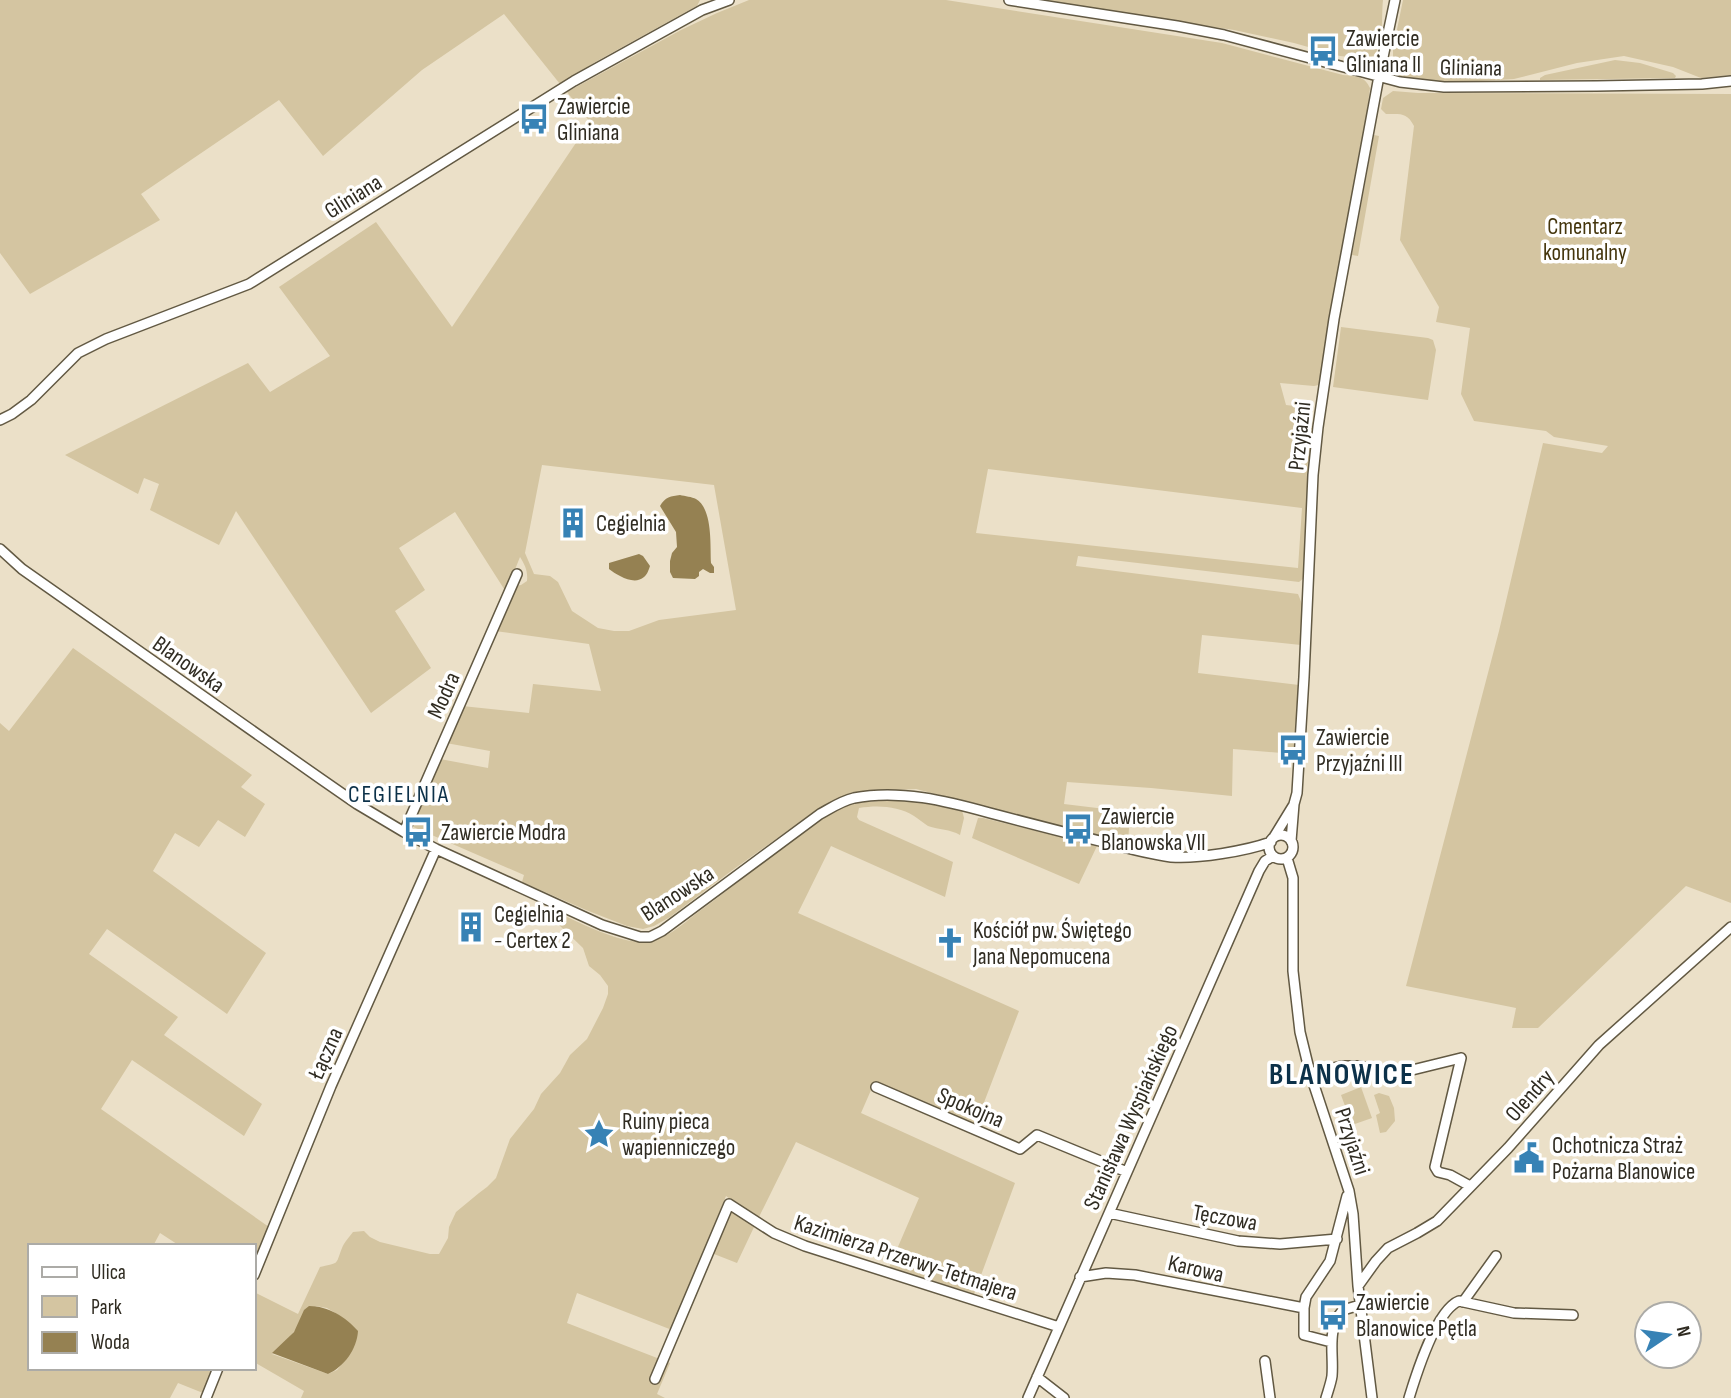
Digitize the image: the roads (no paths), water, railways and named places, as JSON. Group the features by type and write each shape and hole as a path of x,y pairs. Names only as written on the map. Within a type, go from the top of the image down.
{"street":[{"name":"Gliniana","path":"0,419 31,400 78,353 106,339 249,284 575,81 702,10 729,0"},
{"name":"Gliniana","path":"1009,0 1224,35 1400,82 1444,87 1689,84 1731,81"},
{"name":"Przyjaźni","path":"1292,841 1304,677 1316,439 1334,323 1395,0"},
{"name":"Blanowska","path":"0,549 22,569 357,804 436,849 602,925 640,937 650,937 662,931 820,814 853,799 884,795 947,802 1173,857 1244,850 1272,840"},
{"name":"Modra","path":"404,832 517,574"},
{"name":"Przyjaźni","path":"1272,840 1294,804"},
{"path":"1244,850 1269,858 1287,858 1292,851 1292,841 1285,836 1272,840 1269,858"},
{"name":"Łączna","path":"256,1270 331,1086 436,849"},
{"name":"Stanisława Wyspiańskiego","path":"1028,1398 1253,884 1269,858"},
{"name":"Przyjaźni","path":"1287,858 1293,878 1293,971 1304,1054 1349,1191 1372,1398"},
{"name":"Olendry","path":"1358,1286 1388,1248 1437,1221 1508,1148 1599,1045 1731,927"},
{"path":"1310,1073 1342,1066 1404,1072 1461,1058 1435,1167 1438,1172 1470,1186"},
{"name":"Spokojna","path":"876,1087 1020,1149 1037,1135 1126,1172"},
{"path":"1331,1342 1304,1335 1304,1308 1308,1294 1331,1261 1349,1191"},
{"name":"Kazimierza Przerwy-Tetmajera","path":"655,1379 729,1204 774,1233 805,1246 1059,1327"},
{"name":"Tęczowa","path":"1109,1213 1238,1241 1280,1244 1337,1239"},
{"path":"1463,1302 1496,1256"},
{"name":"Karowa","path":"1080,1277 1106,1273 1135,1275 1304,1308"},
{"path":"1409,1398 1419,1366 1443,1315 1453,1303 1459,1301 1514,1313 1573,1315"},
{"path":"1326,1398 1332,1378 1331,1342 1334,1329 1340,1313 1360,1305"},
{"path":"1265,1361 1270,1398"},
{"path":"206,1398 217,1370"},
{"path":"1037,1377 1064,1398"}],"water":[{"path":"680,495 696,499 708,519 714,573 703,569 695,579 673,578 670,572 672,553 677,547 676,532 660,506 668,498"},
{"path":"639,554 650,566 646,575 640,579 626,579 609,569 609,563"},
{"path":"309,1306 336,1313 358,1331 349,1357 328,1374 272,1353 294,1332 304,1310"}],"place":[{"name":"Zawiercie Gliniana II","path":"1323,51"},
{"name":"Zawiercie Gliniana","path":"534,119"},
{"name":"Cegielnia","path":"573,523"},
{"name":"Zawiercie Przyjaźni III","path":"1293,750"},
{"name":"Zawiercie Blanowska VII","path":"1078,829"},
{"name":"Zawiercie Modra","path":"418,832"},
{"name":"Cegielnia - Certex 2","path":"471,927"},
{"name":"Kościół pw. Świętego Jana Nepomucena","path":"950,943"},
{"name":"Ruiny pieca wapienniczego","path":"599,1134"},
{"name":"Ochotnicza Straż Pożarna Blanowice","path":"1529,1158"},
{"name":"Zawiercie Blanowice Pętla","path":"1333,1315"}],"district":[{"name":"CEGIELNIA","path":"399,794"},
{"name":"BLANOWICE","path":"1342,1074"}],"park label":[{"name":"Cmentarz komunalny","path":"1585,239"}]}
